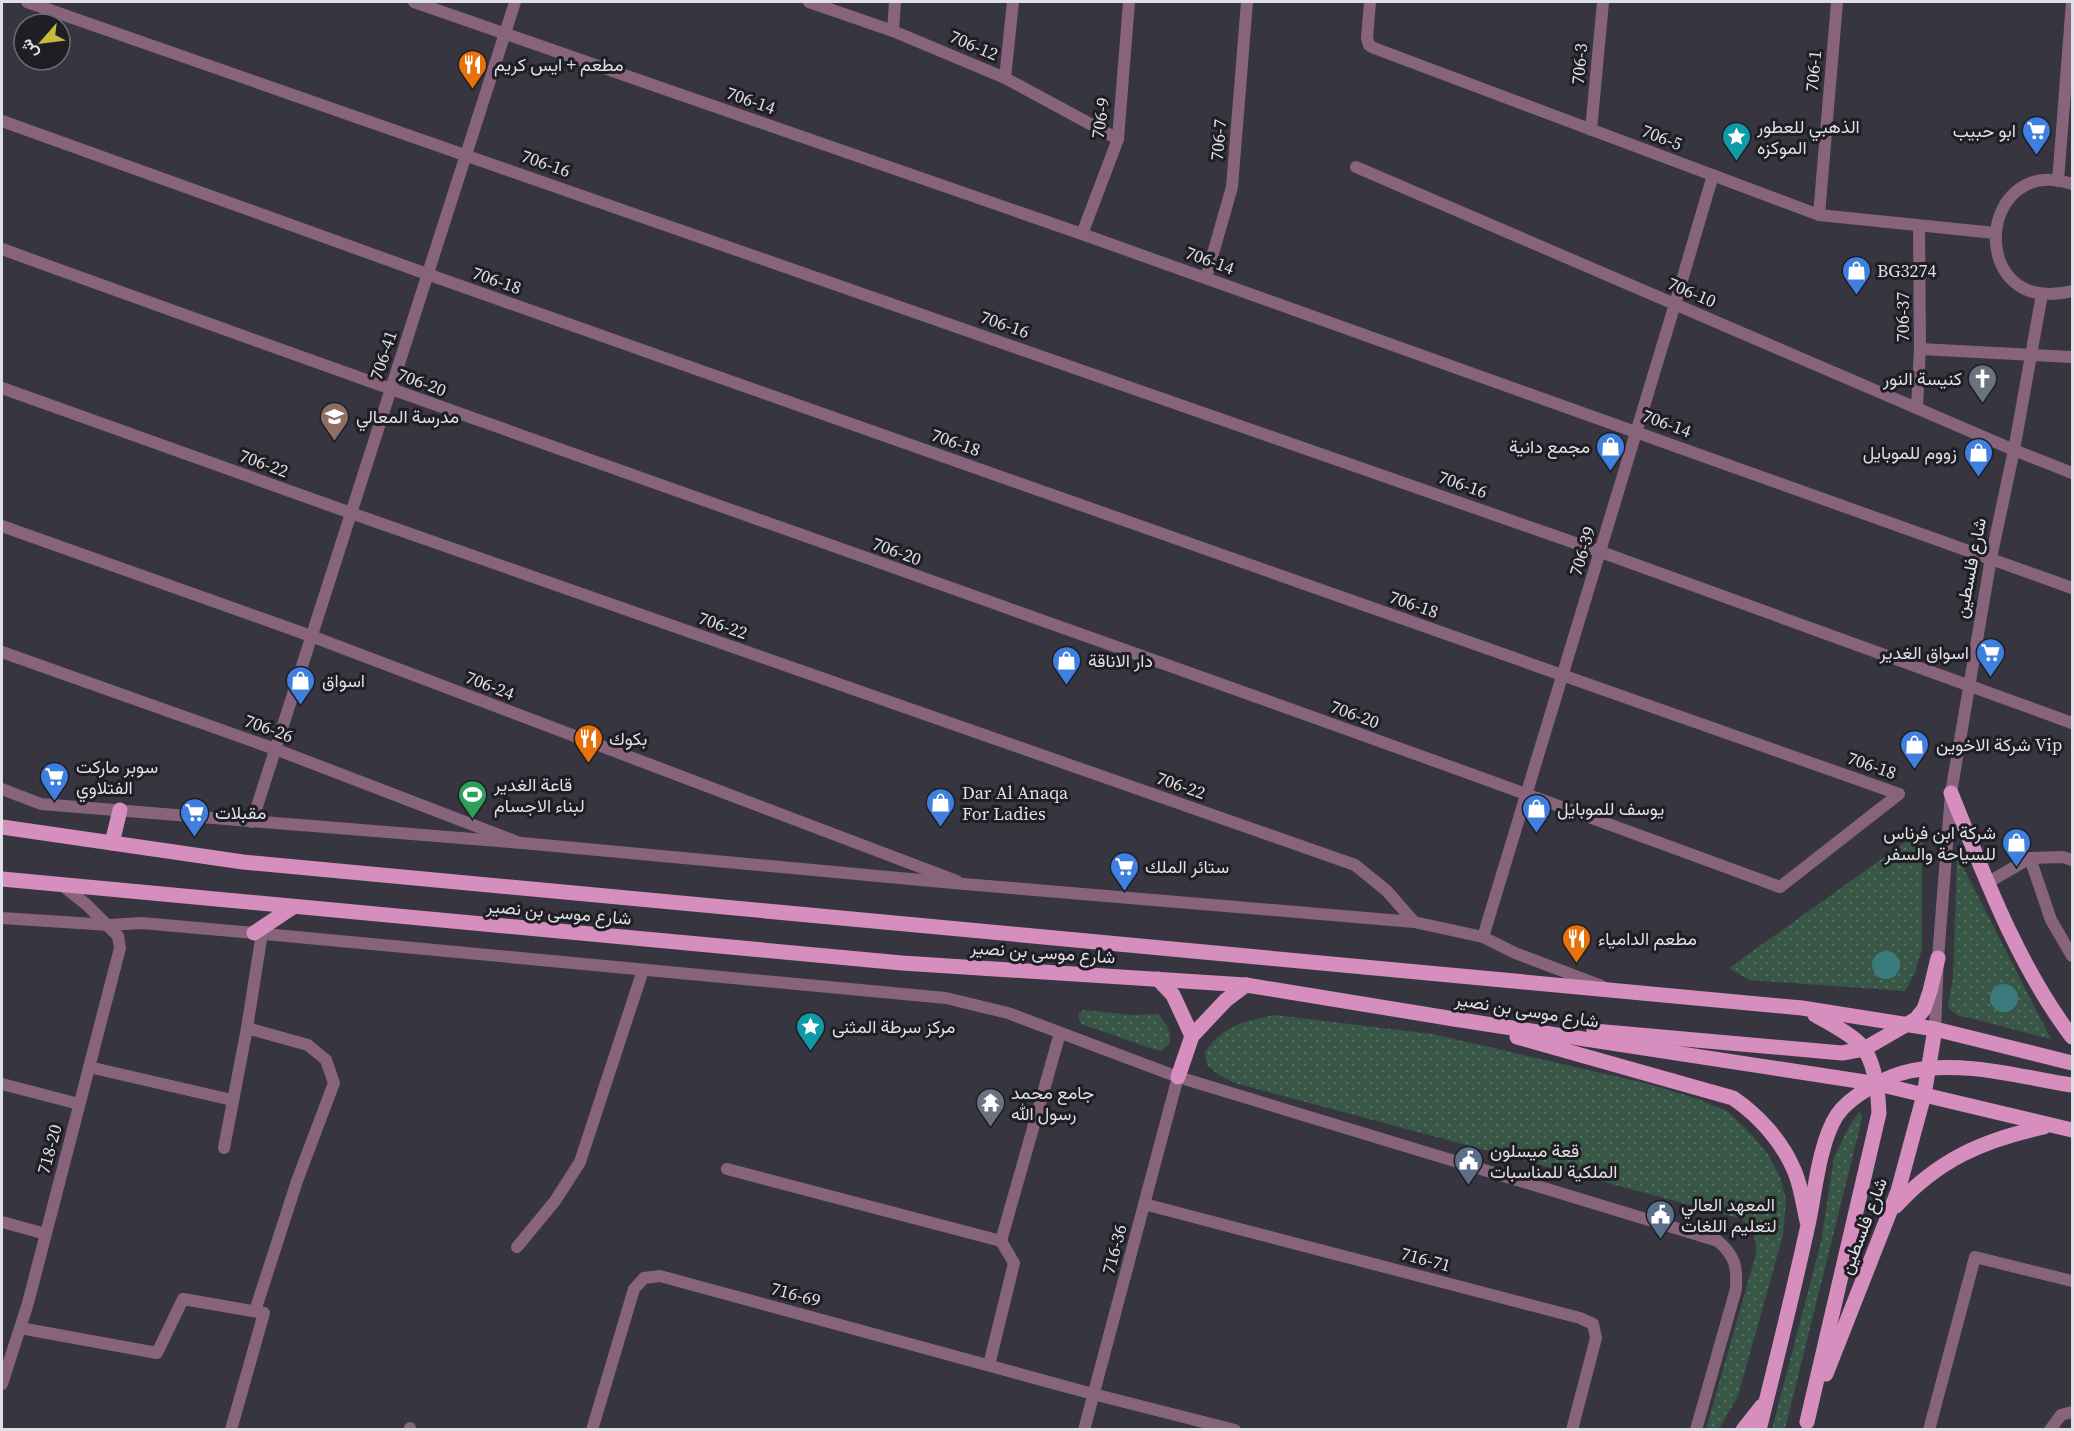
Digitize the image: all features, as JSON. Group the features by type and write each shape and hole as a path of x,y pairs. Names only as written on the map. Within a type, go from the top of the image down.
{"main road":[{"path":"1951,793 1987,883 2012,937 2055,1015 2073,1037"},
{"path":"112,843 120,810"},
{"name":"شارع موسى بن نصير","path":"2,826 243,862 1802,1008 1935,1029 2073,1063"},
{"name":"شارع موسى بن نصير","path":"2,879 902,963 1246,985 1878,1084 2073,1130"},
{"path":"258,933 293,907"},
{"path":"1454,1019 1842,1053 1864,1049 1916,1019 1924,1009 1938,958"},
{"path":"1158,979 1173,995 1192,1036"},
{"path":"1178,1077 1192,1036 1226,1000 1246,985"},
{"path":"1802,1008 1836,1026 1864,1049 1878,1084 1879,1113 1806,1426"},
{"path":"1454,1019 1733,1098 1755,1115 1786,1153 1795,1172 1808,1225"},
{"name":"شارع فلسطين","path":"1806,1426 1898,1191 1924,1095 1935,1029"},
{"path":"1759,1430 1827,1135 1837,1114 1852,1099 1908,1071 1965,1068 2073,1085"},
{"path":"1890,1212 1914,1186 1962,1153 2000,1138 2050,1126"},
{"path":"1743,1430 1766,1402"}],"street":[{"name":"706-16","path":"27,2 1601,552 2073,723"},
{"name":"706-14","path":"414,2 1082,234 2073,588"},
{"name":"706-41","path":"252,822 515,2"},
{"name":"706-12","path":"809,2 892,31 1005,78 1118,139"},
{"path":"892,31 895,2"},
{"path":"1005,78 1013,2"},
{"name":"706-9","path":"1082,234 1118,139 1129,2"},
{"name":"706-7","path":"1206,278 1232,186 1247,2"},
{"name":"706-5","path":"1370,2 1367,38 1368,45 1374,48 1819,215 1995,233"},
{"name":"706-3","path":"1591,130 1603,2"},
{"name":"706-1","path":"1819,215 1837,2"},
{"path":"2058,181 2072,2"},
{"name":"706-18","path":"2,121 427,274 1899,794 1780,887"},
{"name":"706-10","path":"1356,167 2014,450 2073,473"},
{"name":"706-39","path":"1484,937 1713,175"},
{"path":"2073,184 2047,180 2031,184 2017,192 2006,203 1998,218 1995,233 1996,252 2004,269 2016,283 2033,292 2055,296 2073,291"},
{"name":"706-37","path":"1917,408 1920,349 1919,226"},
{"name":"706-20","path":"2,249 390,390 1527,794 1780,887"},
{"name":"شارع فلسطين","path":"1935,1029 1938,958 1951,793 1991,558 2014,450 2042,294"},
{"path":"1920,349 2073,357"},
{"name":"706-22","path":"2,388 351,513 1355,865 1387,891 1414,922"},
{"name":"706-24","path":"2,526 311,636 964,884"},
{"name":"706-26","path":"2,652 275,749 522,843"},
{"path":"2,789 41,804 522,843 964,884 1414,922 1484,937 1515,952 1608,989"},
{"path":"1987,883 2030,858 2062,857 2073,860"},
{"path":"2030,858 2051,920 2073,956"},
{"path":"62,885 108,925"},
{"path":"2,918 108,925 142,923 258,933 946,998 1008,1013 1178,1077 1718,1241 1728,1250 1737,1268 1736,1289 1696,1430"},
{"name":"718-20","path":"2,1384 4,1365 20,1328 46,1234 120,948 118,936 108,925"},
{"path":"224,1148 247,1028 258,933"},
{"path":"517,1247 555,1201 580,1162 643,970"},
{"path":"247,1028 308,1046 326,1060 334,1083 297,1181 255,1311"},
{"path":"1001,1241 1060,1033"},
{"path":"89,1067 232,1100"},
{"name":"716-36","path":"1084,1430 1178,1077"},
{"path":"2,1084 80,1104"},
{"path":"727,1169 1001,1241 1014,1263 989,1365"},
{"name":"716-71","path":"1144,1204 1580,1318 1593,1324 1596,1338 1572,1430"},
{"path":"2,1222 46,1234"},
{"path":"1929,1430 1976,1257 2073,1281"},
{"name":"716-69","path":"592,1430 634,1289 644,1278 660,1276 1093,1394"},
{"path":"20,1328 157,1353 183,1299 264,1313 231,1430"},
{"path":"1093,1394 1235,1430"},
{"path":"2050,1430 2061,1415 2073,1412"}],"shaded area":[{"path":"1922,830 1922,949 1915,973 1905,991 1749,980 1729,968"},
{"path":"1957,855 2051,1039 1957,1015 1950,1010 1948,1005 1953,978"},
{"path":"1886,951 1896,955 1900,965 1896,975 1886,979 1876,975 1872,965 1876,955"},
{"path":"2004,984 2014,988 2018,998 2014,1008 2004,1012 1994,1008 1990,998 1994,988"},
{"path":"1084,1010 1134,1015 1158,1014 1170,1034 1170,1043 1161,1051 1081,1024 1079,1013"},
{"path":"1275,1015 1432,1034 1645,1083 1695,1098 1727,1111 1768,1154 1780,1177 1786,1200 1783,1235 1738,1396 1719,1429 1706,1429 1756,1254 1754,1235 1742,1219 1235,1083 1219,1075 1207,1065 1205,1053 1211,1044 1226,1031 1244,1022"},
{"path":"1859,1112 1862,1114 1861,1123 1785,1429 1772,1429 1821,1242 1834,1157"}],"place":[{"name":"مطعم + ايس كريم","path":"473,90"},
{"name":"ابو حبيب","path":"2037,156"},
{"name":"الذهبي للعطور الموكزه","path":"1736,162"},
{"name":"BG3274","path":"1856,296"},
{"name":"كنيسة النور","path":"1983,404"},
{"name":"مدرسة المعالي","path":"335,442"},
{"name":"مجمع دانية","path":"1611,472"},
{"name":"زووم للموبايل","path":"1978,478"},
{"name":"اسواق الغدير","path":"1990,678"},
{"name":"دار الاناقة","path":"1067,686"},
{"name":"اسواق","path":"301,706"},
{"name":"بكوك","path":"588,764"},
{"name":"شركة الاخوين Vip","path":"1915,770"},
{"name":"سوبر ماركت الفتلاوي","path":"55,802"},
{"name":"قاعة الغدير لبناء الاجسام","path":"473,820"},
{"name":"Dar Al Anaqa For Ladies","path":"941,828"},
{"name":"يوسف للموبايل","path":"1536,834"},
{"name":"مقبلات","path":"194,838"},
{"name":"شركة ابن فرناس للسياحة والسفر","path":"2017,868"},
{"name":"ستائر الملك","path":"1124,892"},
{"name":"مطعم الدامياء","path":"1577,964"},
{"name":"مركز سرطة المثنى","path":"811,1052"},
{"name":"جامع محمد رسول الله","path":"990,1128"},
{"name":"قعة ميسلون الملكية للمناسبات","path":"1469,1186"},
{"name":"المعهد العالي لتعليم اللغات","path":"1660,1240"}]}
